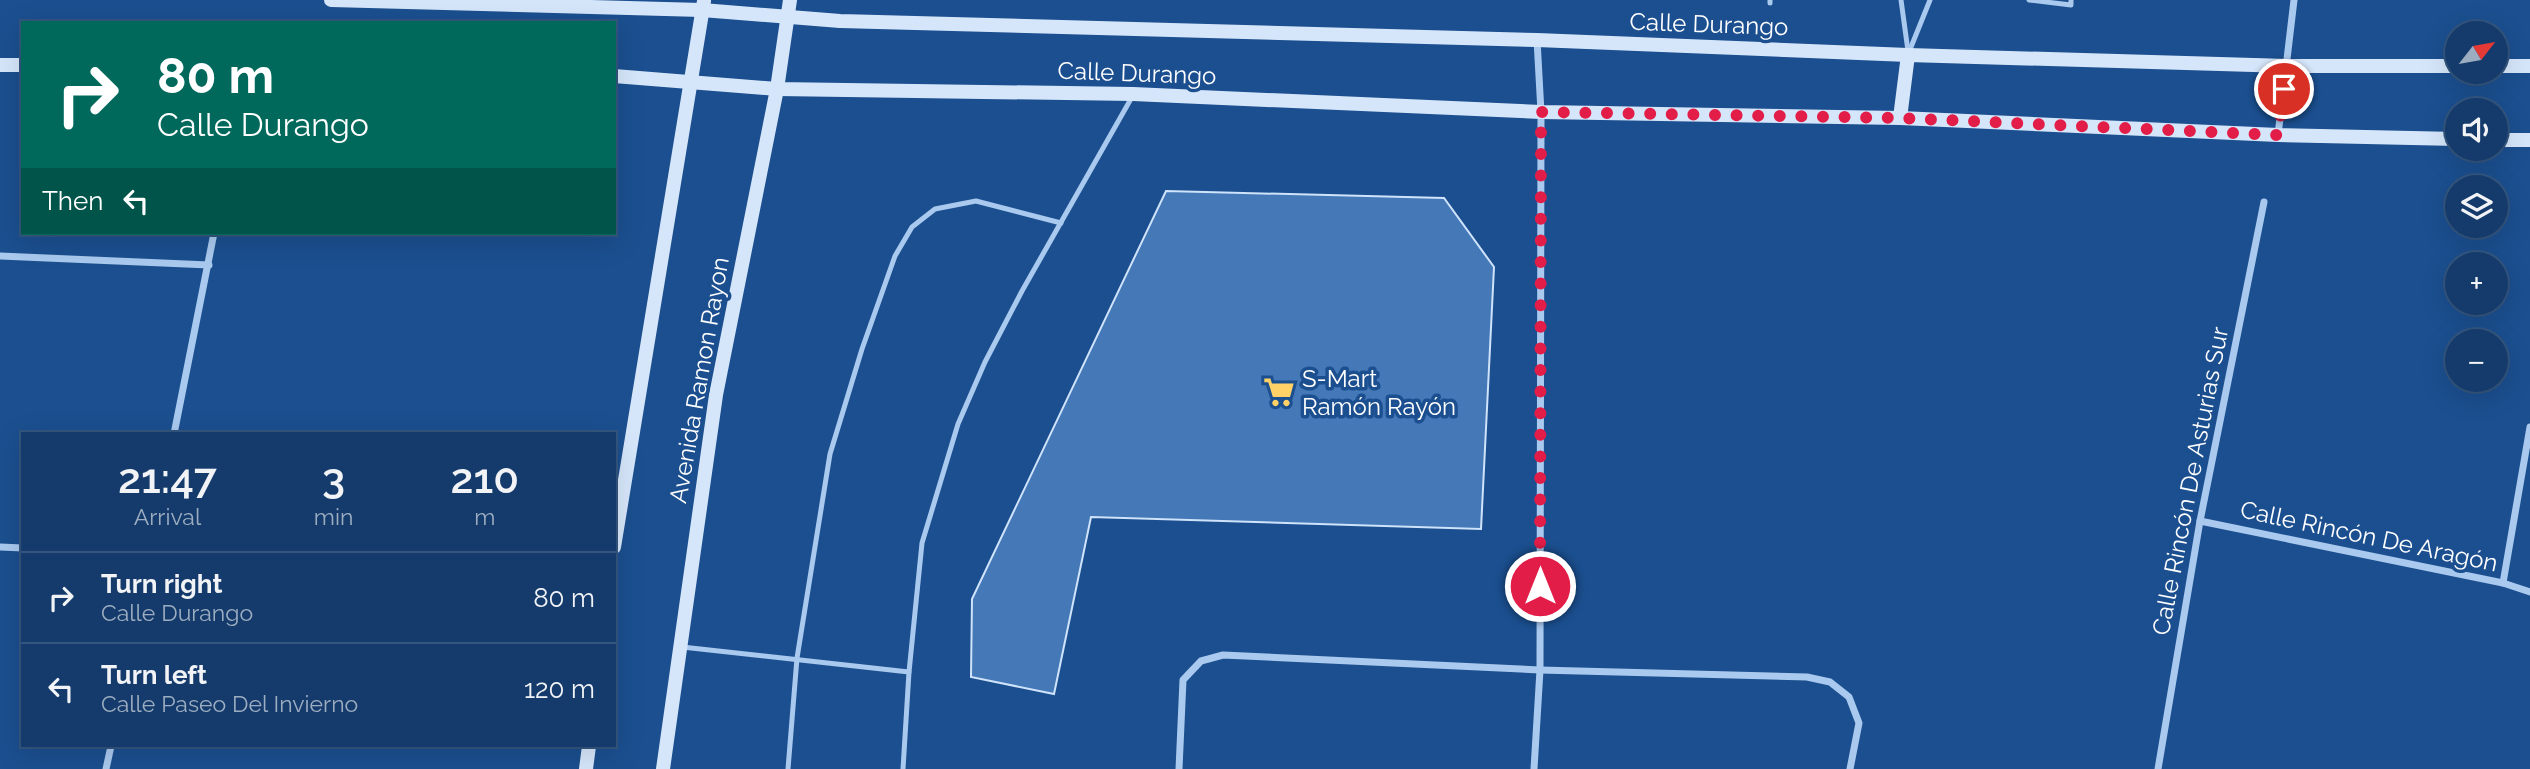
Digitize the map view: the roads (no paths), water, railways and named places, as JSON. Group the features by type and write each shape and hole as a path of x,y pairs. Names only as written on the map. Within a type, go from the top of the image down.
{"main road":[{"name":"Calle Durango","path":"331,0 703,5 788,17 868,22 1537,40 1908,55 2288,66 2445,66"},
{"name":"Avenida Ramon Rayon","path":"663,769 716,395 777,89 790,0"},
{"path":"616,535 703,5"},
{"path":"1900,118 1908,55"},
{"path":"0,65 21,65"},
{"path":"2508,66 2530,66"},
{"name":"Calle Durango","path":"616,76 777,89 1133,94 1541,112 1900,118 2278,135 2445,139"},
{"path":"2508,140 2530,140"},
{"path":"586,769 589,747"}],"street":[{"path":"2278,135 2294,0"},
{"path":"1534,769 1540,670 1541,112 1537,40"},
{"name":"Calle Rincón De Asturias Sur","path":"2158,769 2200,521 2264,202"},
{"path":"174,432 214,235"},
{"path":"0,256 209,265"},
{"path":"2503,583 2530,427"},
{"name":"Calle Rincón De Aragón","path":"2200,521 2503,583 2530,592"},
{"path":"0,547 21,548"},
{"path":"1179,769 1183,680 1201,662 1223,655 1540,670 1807,677 1830,682 1849,697 1859,723 1850,769"},
{"path":"106,769 111,747"}],"lane":[{"path":"1901,0 1908,55"},
{"path":"1908,55 1930,0"},
{"path":"2029,0 2071,5 2071,0"},
{"path":"903,769 909,672 922,543 958,424 985,362 1133,94"},
{"path":"788,769 797,658 830,454 862,349 895,256 912,227 935,209 976,201 1060,223"},
{"path":"679,646 909,672"}],"place":[{"name":"S-Mart Ramón Rayón","path":"1279,392"}]}
